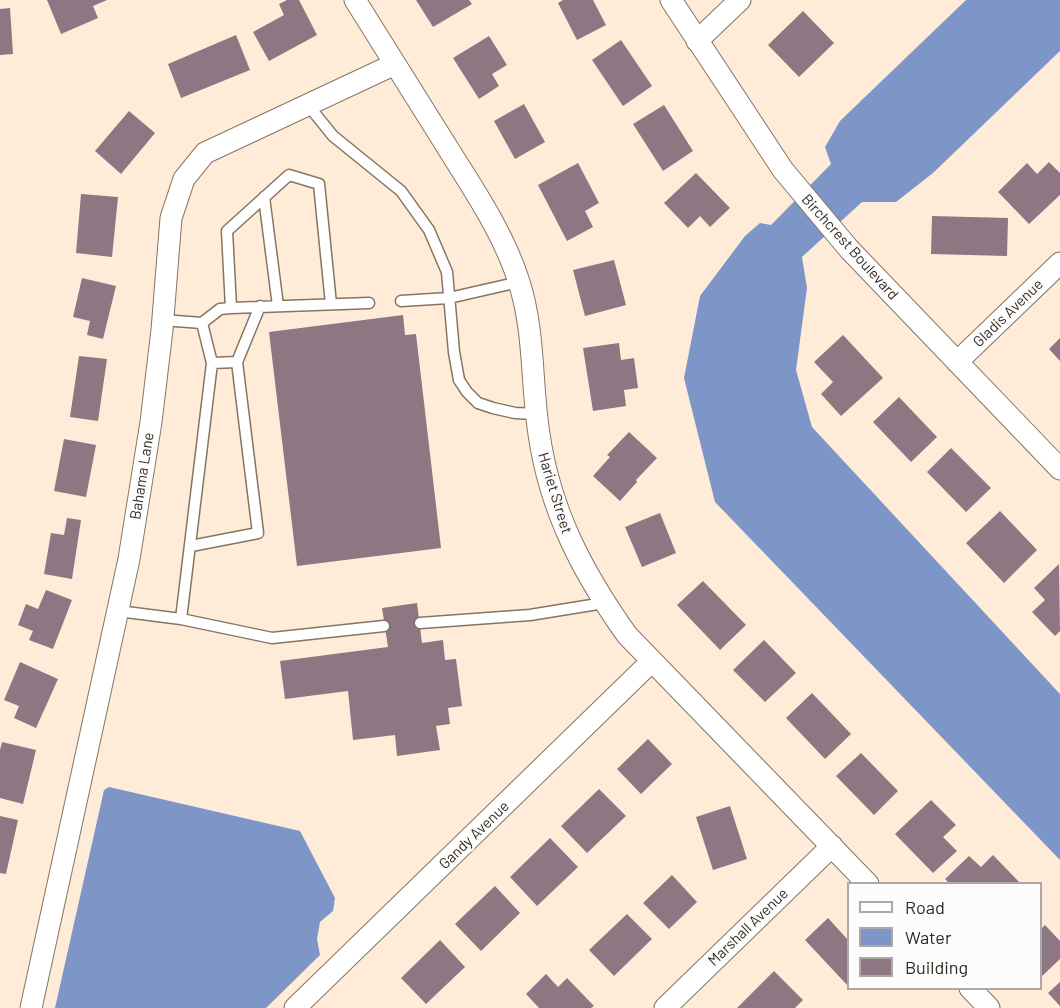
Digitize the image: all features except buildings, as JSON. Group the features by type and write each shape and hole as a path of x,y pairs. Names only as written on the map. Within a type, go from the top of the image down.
{"street":[{"name":"Hariet Street","path":"355,0 486,210 507,250 519,282 529,320 536,414 547,476 558,511 577,557 604,603 627,635 866,882"},
{"name":"Birchcrest Boulevard","path":"671,0 783,170 849,249 1060,469"},
{"path":"697,41 740,0"},
{"name":"Bahama Lane","path":"31,1008 129,559 151,422 171,218 184,179 206,153 395,64"},
{"name":"Gladis Avenue","path":"957,362 1060,264"},
{"name":"Gandy Avenue","path":"295,1008 652,662"},
{"name":"Marshall Avenue","path":"665,1008 832,846"},
{"path":"972,990 989,1008"}],"lane":[{"path":"308,105 333,136 401,191 429,230 447,272 459,380 467,392 478,403 493,408 515,413 536,414"},
{"path":"231,308 227,231 289,175 319,184 331,304"},
{"path":"264,196 278,306"},
{"path":"401,301 449,298 519,282"},
{"path":"162,320 202,323 220,309 231,308 369,303"},
{"path":"191,546 258,533 237,362 260,306"},
{"path":"181,618 212,363 202,323"},
{"path":"212,363 237,362"},
{"path":"420,623 530,615 604,603"},
{"path":"118,611 181,618 272,638 384,626"}],"water":[{"path":"966,0 1060,0 1060,51 933,173 896,202 862,202 802,257 807,288 796,370 812,427 1060,694 1060,860 715,502 684,378 700,296 745,236 760,223 771,225 831,164 825,147 840,121"},
{"path":"109,787 300,831 335,898 333,911 320,922 317,939 320,955 266,1008 55,1008 104,790"}]}
